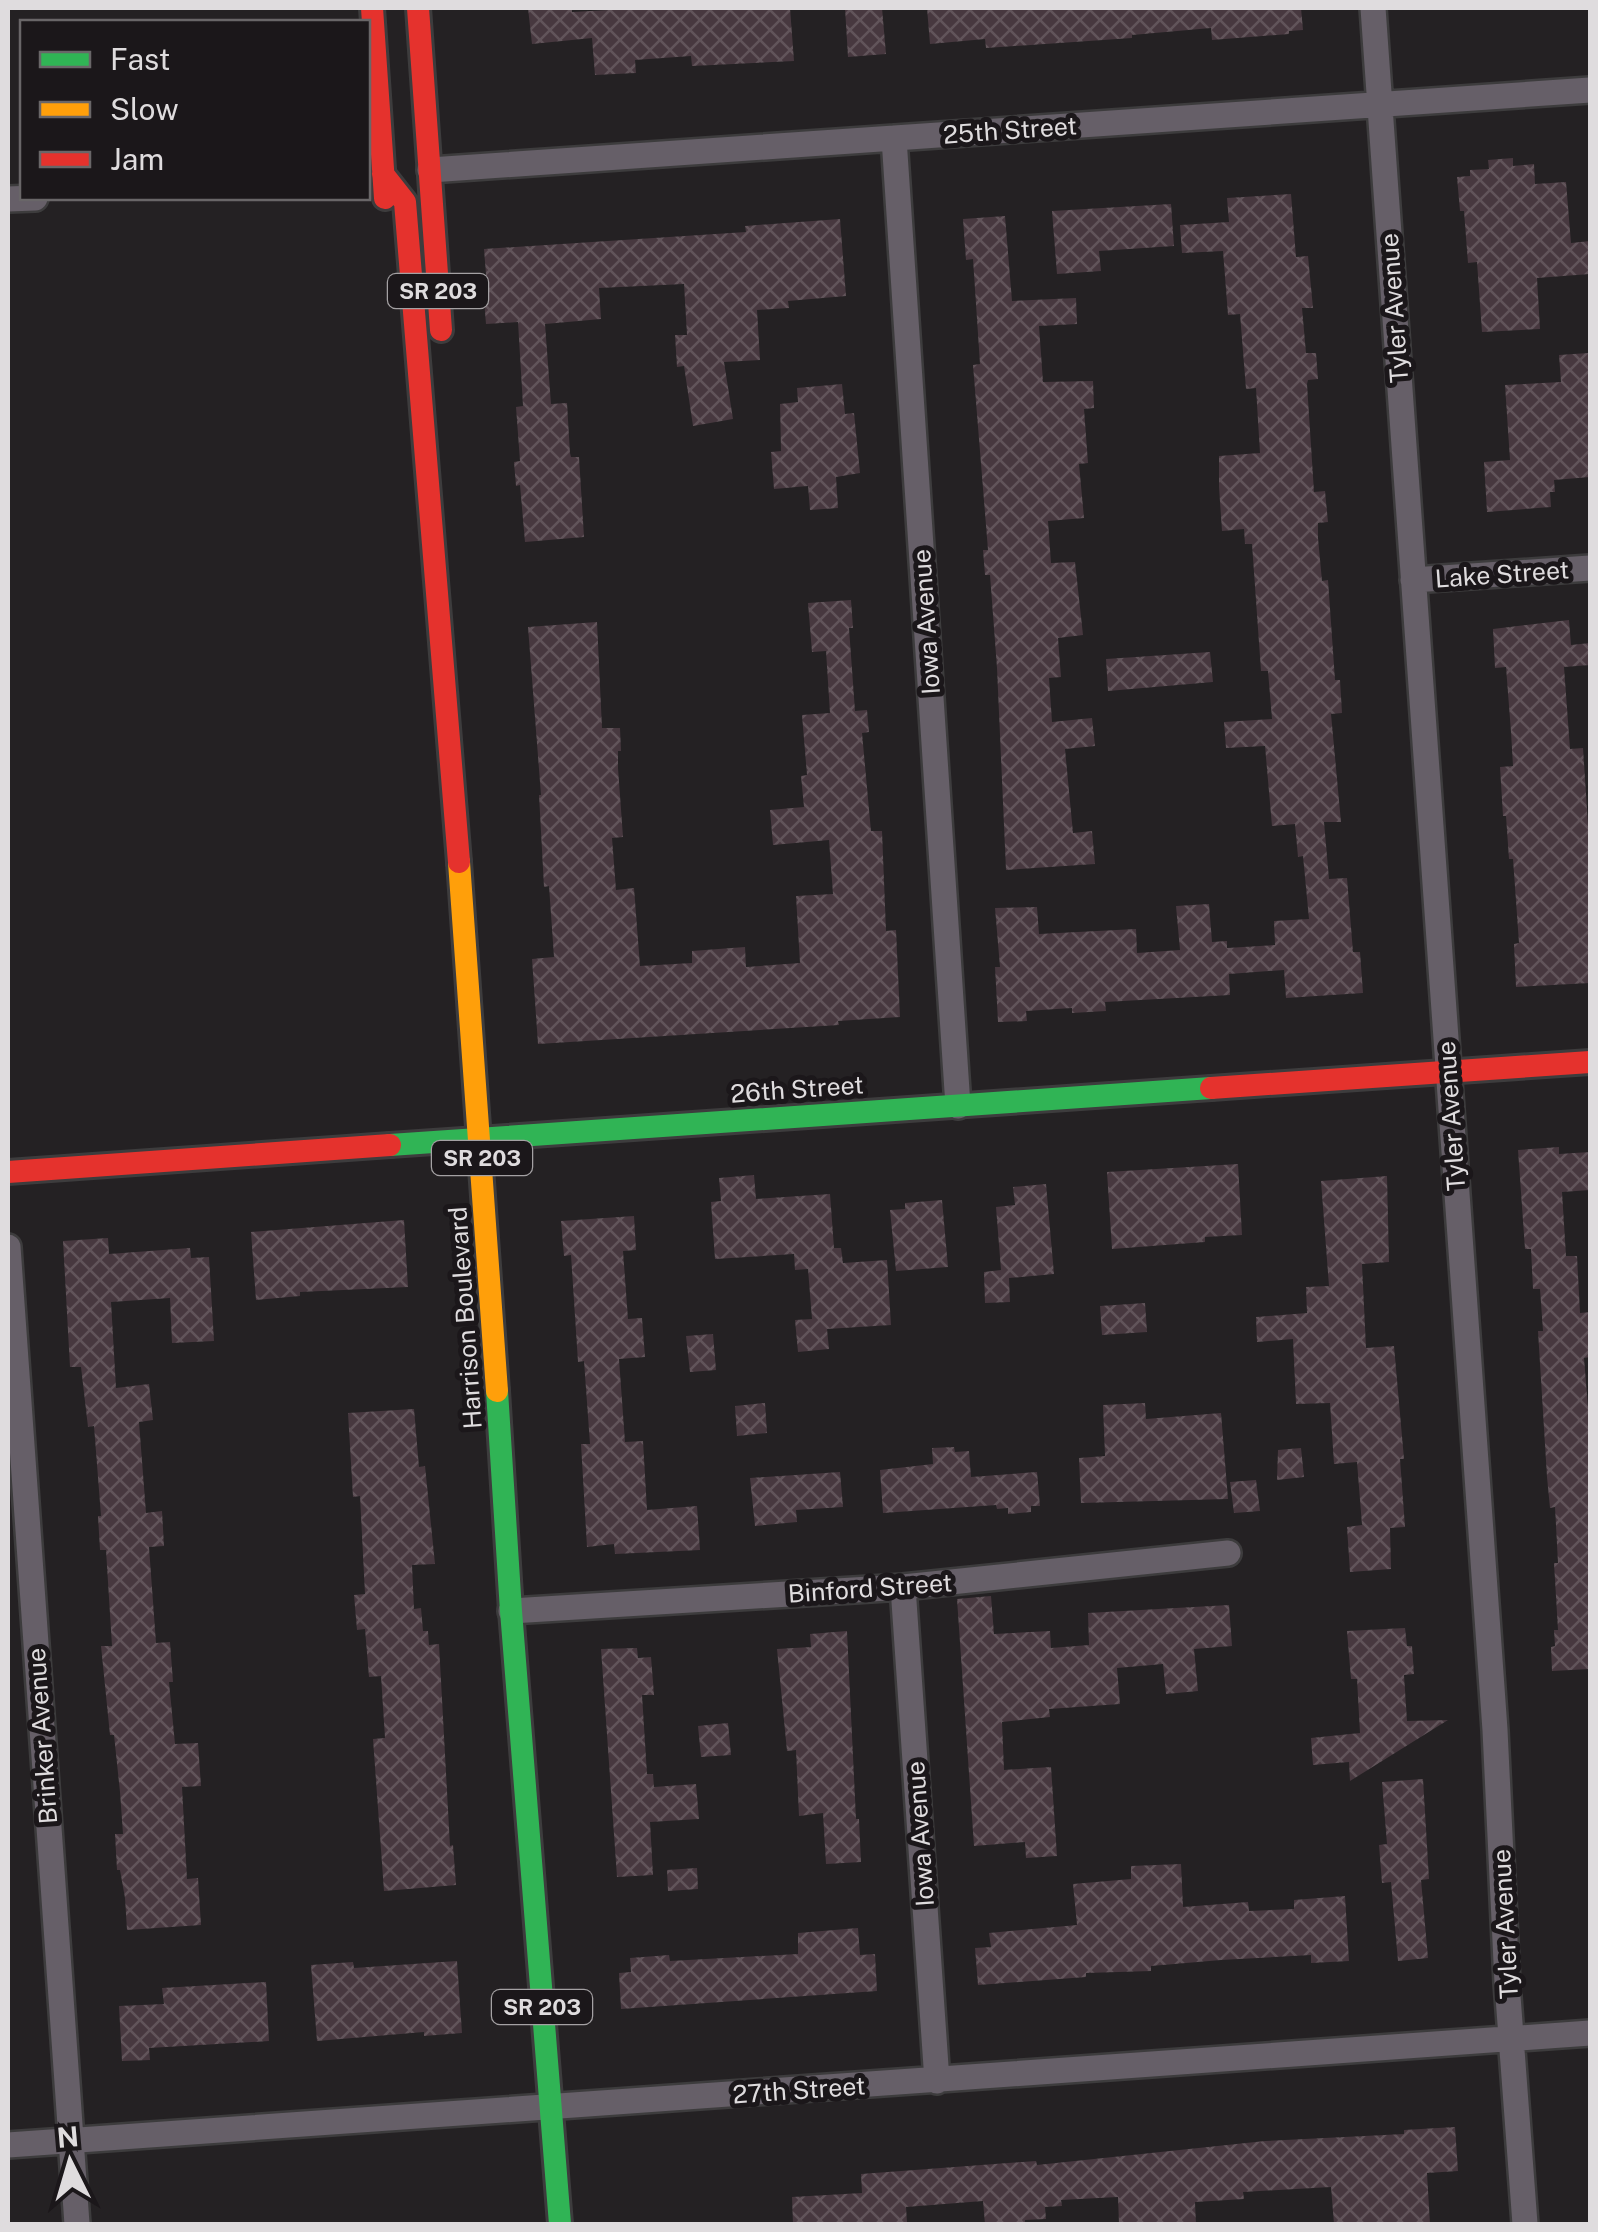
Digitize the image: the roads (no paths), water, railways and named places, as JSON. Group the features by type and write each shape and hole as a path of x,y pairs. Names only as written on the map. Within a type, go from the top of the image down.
{"main road":[{"path":"372,8 375,174 404,202 422,408"},
{"path":"395,8 405,138 430,170"},
{"name":"Harrison Boulevard","path":"418,8 443,356 422,408 481,1138 511,1611 560,2224"},
{"name":"26th Street","path":"8,1172 1590,1062"}],"street":[{"name":"Tyler Avenue","path":"1373,8 1495,1730 1525,2224"},
{"name":"25th Street","path":"430,170 1590,90"},
{"name":"Iowa Avenue","path":"894,138 958,1106"},
{"name":"Lake Street","path":"1413,580 1590,568"},
{"name":"Brinker Avenue","path":"8,1248 77,2224"},
{"name":"Binford Street","path":"511,1611 903,1587 1228,1553"},
{"name":"Iowa Avenue","path":"903,1587 938,2080"},
{"name":"27th Street","path":"8,2145 1590,2033"}]}
